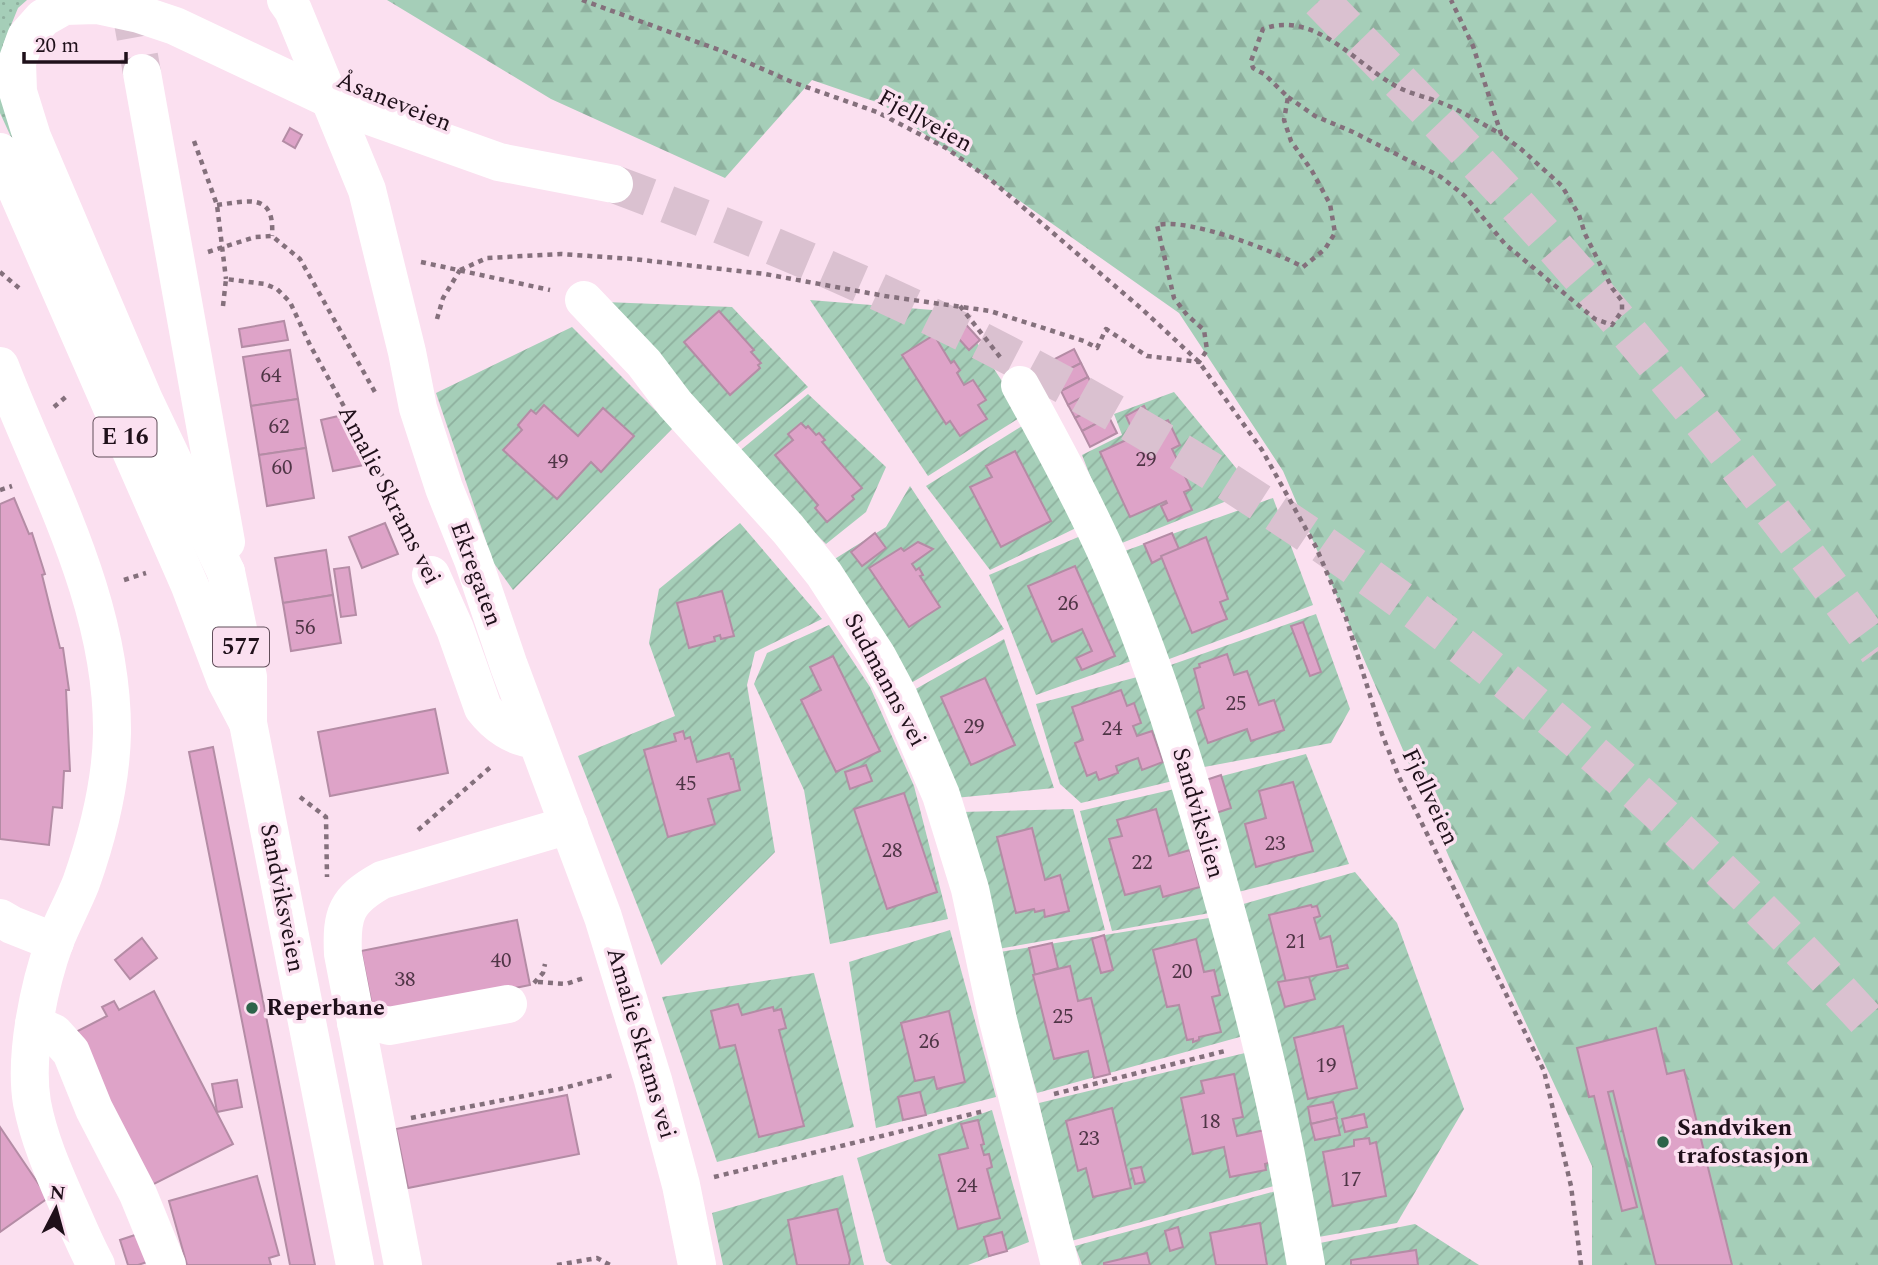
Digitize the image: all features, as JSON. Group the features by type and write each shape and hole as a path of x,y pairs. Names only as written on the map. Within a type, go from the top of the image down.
{"main road":[{"name":"Åsaneveien","path":"182,0 270,48 361,91 480,137 614,184 499,162 353,110 175,26 139,14 97,5 64,6 43,18 26,37 17,62 18,92 32,137 144,400 226,572"},
{"path":"289,5 365,185 407,352 418,408"},
{"path":"142,73 226,543 226,572"},
{"name":"E 16","path":"0,152 190,586 226,681 248,723"},
{"name":"Sudmanns vei","path":"584,300 643,363 675,404 824,574 883,666 923,748 956,839 970,889 998,1020 1031,1100 1060,1265"},
{"path":"0,366 78,557 97,617 109,672 112,737 108,785 96,834 80,884 55,942 34,1024 15,1076 32,1102 45,1152 96,1265"},
{"name":"Sandvikslien","path":"1020,385 1061,459 1107,554 1179,748 1224,902 1260,1042 1284,1144 1306,1265"},
{"name":"Ekregaten","path":"418,408 444,488 473,560 529,738"},
{"name":"Sandviksveien","path":"226,572 248,677 248,723 355,1265"},
{"name":"Amalie Skrams vei","path":"431,575 456,629 483,708 491,719 529,738 569,825 603,917 636,1020 681,1185 697,1265"},
{"path":"403,1265 343,954 342,931 349,905 355,897 382,880 403,872 540,836 569,825"},
{"path":"0,918 55,942"},
{"path":"356,1023 367,1020 389,1026 522,993"},
{"path":"34,1024 54,1033 71,1052 94,1109 138,1194 167,1265"}],"path":[{"name":"Fjellveien","path":"582,0 722,51 792,82 877,112 946,148 991,180 1143,310 1199,362 1262,450 1316,547 1346,618 1382,734 1399,777 1544,1072 1571,1186 1581,1265"},
{"path":"1451,0 1473,46 1501,134"},
{"path":"1277,24 1298,26 1323,34 1397,87 1451,107 1501,134 1562,186 1579,215 1585,234 1612,288 1622,301 1622,311 1612,325 1595,319 1506,244 1465,196 1441,177 1353,132 1315,116 1288,97 1264,74 1253,68 1251,61 1263,29 1277,24"},
{"path":"584,300 540,287 460,270 487,258 561,254 765,274 885,296 990,311 1084,341 1097,348 1106,328 1147,356 1199,362 1207,350 1204,330 1187,315 1174,298 1157,225 1167,223 1188,226 1254,245 1303,267 1325,249 1335,233 1330,204 1291,141 1284,120 1288,97"},
{"path":"193,140 217,205 226,279 222,314"},
{"path":"217,205 252,200 263,203 271,214 272,236"},
{"path":"255,237 272,236 300,259 378,397 393,405 418,408"},
{"name":"Amalie Skrams vei","path":"226,279 264,284 277,289 290,302 310,345 404,515 431,575"},
{"path":"960,305 1020,385"},
{"path":"0,490 8,487"},
{"path":"403,872 400,846 529,738"},
{"path":"296,795 326,817 326,872 342,931"},
{"path":"522,993 585,978"},
{"path":"681,1185 1235,1049"},
{"path":"376,1125 605,1077"},
{"path":"557,1265 597,1258 610,1265"}],"green space":[{"path":"0,0 27,0 18,8 3,45 22,161 0,113"},
{"path":"387,0 1878,0 1878,1265 1592,1265 1592,1166 1449,857 1283,471 1179,313 882,104 812,80 725,178 551,99"},
{"path":"810,300 957,312 1024,415 928,476"},
{"path":"605,302 732,307 808,387 731,449"},
{"path":"572,327 673,428 513,590 493,562 436,393"},
{"path":"1174,392 1254,490 1117,545 1082,455 1122,435 1114,414"},
{"path":"808,394 886,467 866,512 826,544 736,454"},
{"path":"1027,423 1080,526 990,570 926,486"},
{"path":"910,486 1004,629 911,683 833,560 886,527"},
{"path":"1273,498 1313,605 1164,661 1119,553"},
{"path":"740,523 822,619 755,652 747,685 775,852 661,965 578,756 675,716 649,643 659,589"},
{"path":"1083,535 1134,660 1036,695 989,575"},
{"path":"1316,614 1350,709 1331,743 1199,768 1165,667"},
{"path":"829,625 870,687 914,786 948,919 830,944 804,790 754,684 767,653"},
{"path":"1004,639 1054,788 955,798 914,690"},
{"path":"1141,676 1177,780 1081,803 1060,784 1036,704"},
{"path":"1306,754 1349,864 1238,892 1203,781"},
{"path":"1179,788 1215,912 1112,931 1080,811"},
{"path":"1073,809 1105,930 998,949 961,812"},
{"path":"1355,872 1397,923 1464,1109 1397,1223 1313,1238 1240,905"},
{"path":"1215,917 1247,1035 1037,1093 1002,973 1000,952"},
{"path":"950,930 996,1097 876,1128 849,962"},
{"path":"814,973 854,1127 717,1162 662,997"},
{"path":"1245,1053 1274,1186 1071,1241 1039,1103"},
{"path":"992,1110 1029,1242 968,1265 892,1265 886,1261 857,1158"},
{"path":"843,1175 864,1265 723,1265 712,1213"},
{"path":"1276,1191 1288,1265 1082,1265 1075,1246"},
{"path":"1415,1224 1479,1265 1318,1265 1315,1244"}],"building":[{"path":"290,128 302,135 295,148 283,141"},
{"path":"719,311 754,350 751,352 761,363 758,365 760,368 730,395 684,342"},
{"path":"960,318 980,340 969,350 949,328"},
{"path":"284,321 288,340 242,347 239,329"},
{"path":"934,335 951,363 954,361 960,370 957,373 964,385 973,380 986,400 978,405 987,419 960,436 950,421 946,424 902,355"},
{"path":"1074,349 1081,363 1054,377 1047,363"},
{"path":"290,350 298,399 251,406 243,357"},
{"path":"1081,363 1088,377 1061,391 1054,377"},
{"path":"1088,377 1095,390 1068,405 1061,391"},
{"path":"1095,390 1102,404 1075,418 1068,405"},
{"path":"298,399 306,448 259,455 251,406"},
{"path":"1102,404 1109,417 1082,431 1075,418"},
{"path":"544,405 578,436 603,408 634,436 601,472 591,462 557,499 503,450 522,430 518,425 531,410 536,414"},
{"path":"1144,406 1154,427 1168,420 1180,445 1172,449 1191,489 1184,492 1192,510 1168,521 1161,506 1167,503 1166,501 1130,517 1100,452 1135,436 1126,416"},
{"path":"343,415 369,464 333,471 321,420"},
{"path":"1109,417 1117,433 1090,447 1082,431"},
{"path":"801,423 816,435 819,433 825,440 822,442 862,488 852,496 854,499 827,522 815,508 818,505 775,455 793,440 788,434"},
{"path":"306,448 314,498 267,506 259,455"},
{"path":"1015,451 1051,521 1001,547 970,487 992,477 986,466"},
{"path":"14,498 29,534 32,533 45,574 42,575 60,648 63,648 69,690 66,690 70,771 64,771 62,808 53,807 49,845 0,839 0,504"},
{"path":"385,523 398,554 362,568 349,537"},
{"path":"875,533 886,548 862,566 851,552"},
{"path":"1172,533 1179,549 1152,563 1144,544"},
{"path":"1206,537 1228,599 1220,602 1227,619 1192,633 1161,556"},
{"path":"918,542 933,549 912,564 916,570 919,568 923,575 920,576 940,607 909,627 869,568 901,548 904,551"},
{"path":"326,550 333,595 283,603 275,558"},
{"path":"1075,566 1115,656 1082,670 1076,658 1092,651 1082,629 1052,642 1028,586"},
{"path":"349,567 356,615 341,617 334,569"},
{"path":"722,591 734,636 721,639 720,635 714,637 715,641 689,648 677,603"},
{"path":"333,595 341,643 291,651 283,603"},
{"path":"1303,622 1321,672 1310,676 1291,626"},
{"path":"1227,654 1234,675 1247,671 1259,705 1274,700 1284,730 1251,741 1247,729 1208,743 1197,711 1204,708 1194,669 1200,667 1199,664"},
{"path":"833,656 880,751 836,772 801,700 821,690 810,667"},
{"path":"985,678 1015,745 971,765 941,697"},
{"path":"1121,690 1127,706 1134,703 1141,723 1133,726 1137,736 1152,731 1163,762 1142,770 1138,758 1116,766 1118,773 1099,780 1096,772 1087,776 1075,743 1083,740 1072,707"},
{"path":"435,709 448,773 330,796 318,732"},
{"path":"683,731 685,739 690,737 697,762 729,753 733,759 740,790 708,799 715,824 668,837 644,750 676,741 674,734"},
{"name":"Reperbane","path":"213,747 315,1265 290,1265 189,752"},
{"path":"866,765 872,781 850,789 845,772"},
{"path":"1221,775 1231,808 1213,814 1203,781"},
{"path":"1293,782 1313,851 1256,867 1245,824 1266,818 1259,791"},
{"path":"904,793 937,892 887,909 854,809"},
{"path":"1156,809 1169,856 1190,850 1200,887 1163,897 1160,886 1125,895 1109,839 1122,836 1117,820"},
{"path":"1032,828 1045,880 1060,875 1069,911 1045,917 1044,910 1016,913 997,837"},
{"path":"1317,906 1320,916 1314,918 1320,939 1330,936 1337,967 1347,965 1348,968 1286,982 1269,915"},
{"path":"517,920 530,985 374,1016 361,951"},
{"path":"1104,935 1113,970 1101,973 1092,939"},
{"path":"142,938 157,958 130,979 115,960"},
{"path":"1196,939 1204,972 1214,970 1220,995 1212,997 1221,1032 1199,1037 1199,1040 1193,1042 1193,1039 1187,1040 1179,1005 1167,1007 1153,950"},
{"path":"1052,943 1058,968 1035,975 1029,948"},
{"path":"1070,966 1078,1001 1091,998 1110,1074 1094,1078 1088,1051 1054,1059 1033,975"},
{"path":"1309,977 1315,999 1285,1007 1278,982"},
{"path":"154,991 233,1144 148,1187 70,1035 107,1016 102,1007 114,1001 119,1010"},
{"path":"738,1004 742,1015 773,1007 774,1011 781,1009 786,1028 779,1030 804,1126 759,1137 735,1045 720,1048 711,1011"},
{"path":"949,1011 965,1082 937,1089 934,1077 915,1081 901,1023"},
{"path":"1343,1026 1357,1088 1308,1099 1294,1038"},
{"name":"Sandviken trafostasjon","path":"1656,1028 1667,1074 1684,1070 1732,1265 1656,1265 1613,1091 1608,1092 1637,1207 1622,1211 1594,1096 1589,1097 1577,1048"},
{"path":"1234,1074 1243,1117 1233,1119 1237,1136 1265,1130 1272,1162 1265,1164 1266,1170 1230,1177 1224,1147 1193,1154 1181,1098 1204,1093 1201,1081"},
{"path":"237,1080 242,1107 217,1112 212,1084"},
{"path":"920,1092 926,1115 903,1120 898,1097"},
{"path":"567,1095 579,1154 408,1188 396,1129"},
{"path":"1333,1102 1337,1118 1311,1124 1308,1107"},
{"path":"1112,1108 1131,1188 1093,1197 1086,1168 1078,1171 1066,1121"},
{"path":"1364,1114 1367,1127 1345,1132 1342,1119"},
{"path":"1336,1118 1340,1135 1315,1140 1311,1124"},
{"path":"978,1120 984,1144 981,1145 984,1155 989,1154 992,1167 987,1169 1000,1218 958,1229 939,1155 968,1148 961,1124"},
{"path":"0,1127 48,1198 0,1232"},
{"path":"1369,1138 1370,1144 1376,1142 1386,1196 1333,1206 1323,1152 1354,1146 1354,1140"},
{"path":"1141,1167 1145,1182 1135,1184 1131,1169"},
{"path":"257,1176 279,1255 269,1258 271,1265 187,1265 169,1201"},
{"path":"837,1209 849,1265 797,1265 788,1220"},
{"path":"1260,1223 1267,1265 1216,1265 1210,1233"},
{"path":"1178,1227 1183,1247 1170,1251 1165,1231"},
{"path":"1002,1232 1007,1251 989,1256 984,1237"},
{"path":"141,1233 150,1261 128,1265 120,1240"},
{"path":"1416,1250 1418,1265 1351,1265 1351,1260"},
{"path":"1147,1253 1150,1265 1104,1265 1104,1263"}],"tunnel":[{"path":"129,0 142,73"},
{"path":"1320,0 1488,174 1631,335 1798,544 1878,651"},
{"path":"614,184 835,272 907,305 1043,374 1176,449 1304,532 1428,621 1548,716 1663,816 1773,922 1878,1033"}],"place":[{"name":"Reperbane","path":"252,1008"},
{"name":"Sandviken trafostasjon","path":"1663,1142"}]}
